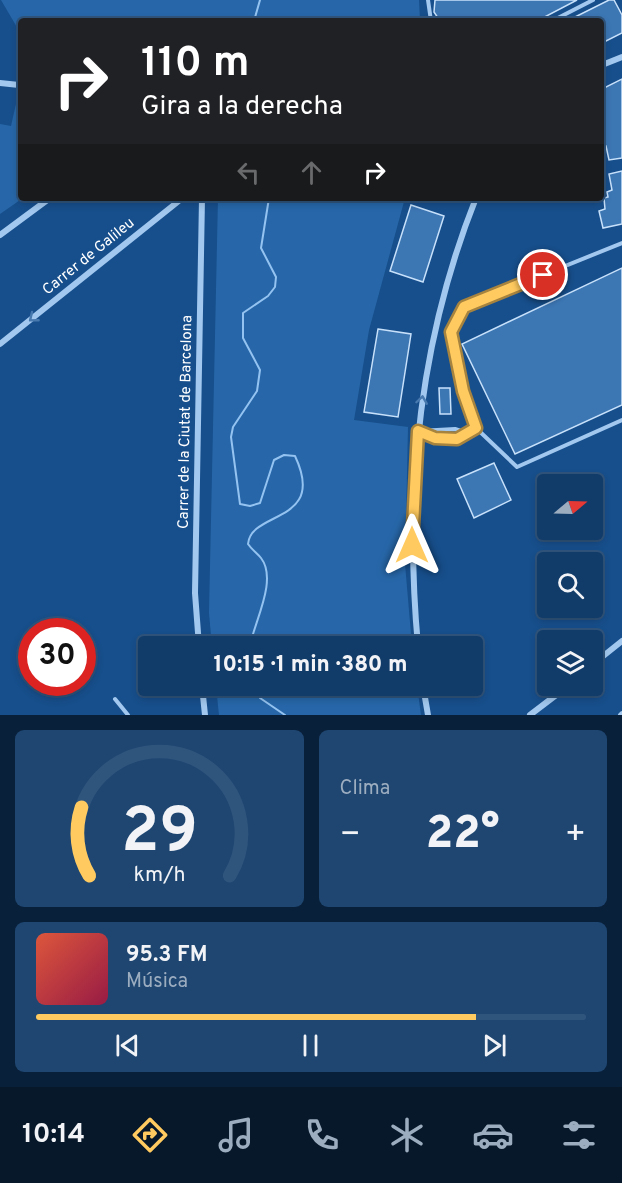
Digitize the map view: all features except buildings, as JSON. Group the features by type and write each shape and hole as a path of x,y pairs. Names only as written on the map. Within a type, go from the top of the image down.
{"street":[{"path":"604,64 622,57"},
{"path":"0,83 18,85"},
{"path":"0,235 46,201"},
{"name":"Carrer de Galileu","path":"0,344 179,201"},
{"name":"Carrer de la Ciutat de Barcelona","path":"198,636 195,593 202,201"},
{"path":"417,636 412,574 412,508 418,431 430,348 447,281 475,201"},
{"path":"603,656 622,641"},
{"path":"203,696 205,715"},
{"path":"425,696 428,715"},
{"path":"531,715 555,696"}],"lane":[{"path":"428,0 431,18"},
{"path":"558,18 593,0"},
{"path":"622,243 464,307 451,332 463,391 476,428 517,467 622,420"},
{"path":"418,431 435,438 457,439 476,428"},
{"path":"418,431 448,429 465,433"},
{"path":"115,699 128,715"}],"shaded area":[{"path":"1,0 419,0 420,18 18,18 18,29"},
{"path":"18,95 19,201 0,214 0,124 11,126"},
{"path":"218,201 404,201 369,330 354,420 408,427 405,564 411,636 211,636 209,613"},
{"path":"217,696 418,696 421,715 219,715"}],"waterway":[{"path":"255,18 260,0"},
{"path":"252,636 263,601 267,578 266,567 261,558 248,544 252,533 261,525 285,513 295,505 302,494 302,478 295,456 284,455 274,460 260,503 250,506 240,504 231,437 233,427 257,391 260,370 243,338 243,313 268,296 275,287 276,277 261,248 269,201"},
{"path":"259,696 285,715"}],"route":[{"path":"412,545 412,508 418,431 435,438 457,439 476,428 463,391 451,332 464,307 543,275"}]}
